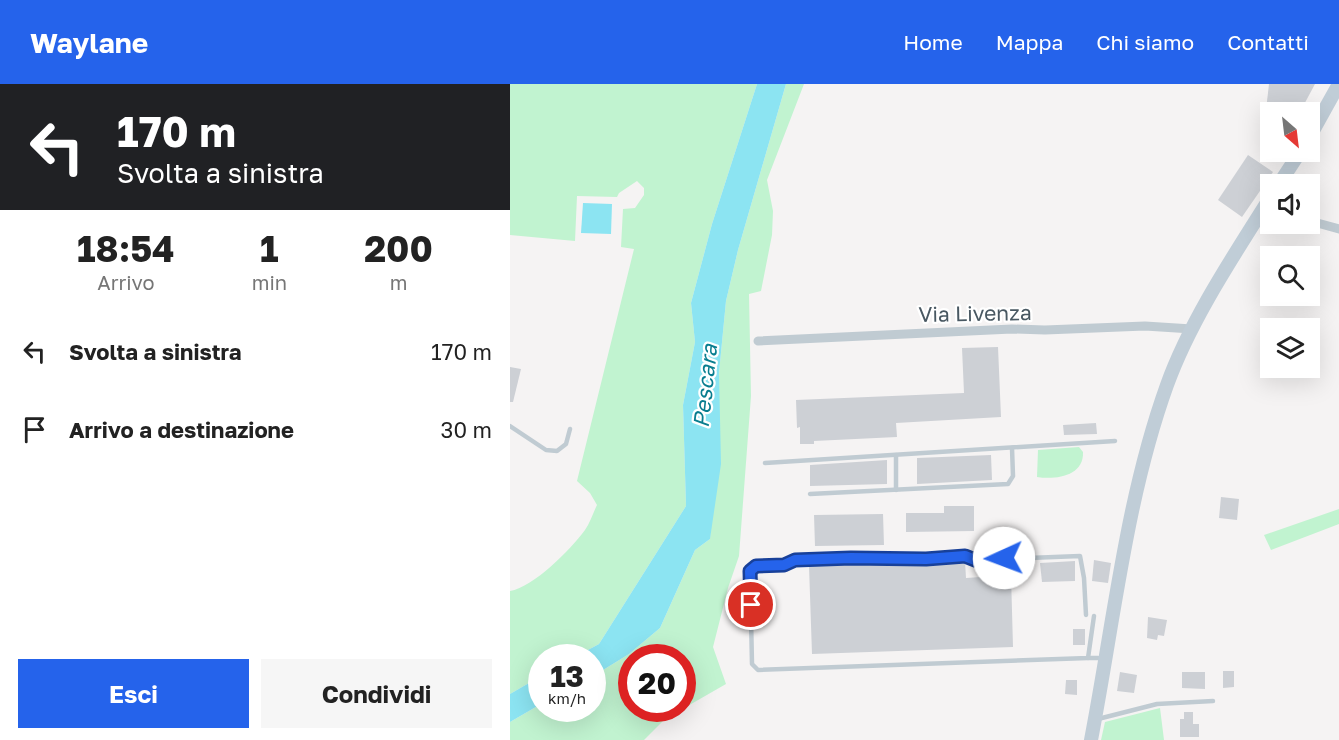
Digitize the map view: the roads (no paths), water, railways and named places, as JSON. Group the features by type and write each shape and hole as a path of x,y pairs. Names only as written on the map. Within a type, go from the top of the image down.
{"main road":[{"path":"1320,118 1339,84"},
{"path":"1091,740 1102,680 1098,655 1109,598 1119,586 1141,469 1168,383 1192,329 1260,217"}],"street":[{"path":"1320,224 1339,229"},
{"name":"Via Livenza","path":"758,341 1012,329 1145,326 1192,329"}],"lane":[{"path":"510,426 546,450 557,451 566,444 570,429"},
{"path":"765,463 1115,441"},
{"path":"810,494 1008,484 1012,476 1012,448"},
{"path":"896,455 896,490"},
{"path":"1086,615 1080,556 975,560 965,556 795,560 784,565 756,566 750,571 752,664 758,670 1098,655"},
{"path":"1095,720 1157,704 1213,701"}],"water":[{"name":"Pescara","path":"757,84 786,84 738,250 726,301 719,373 721,464 710,539 695,550 660,628 641,644 618,644 618,661 606,668 606,644 599,644 686,506 683,405 695,342 691,303 712,224"},
{"path":"583,203 612,204 611,234 581,233"},
{"path":"528,684 528,712 510,722 510,694"}]}
